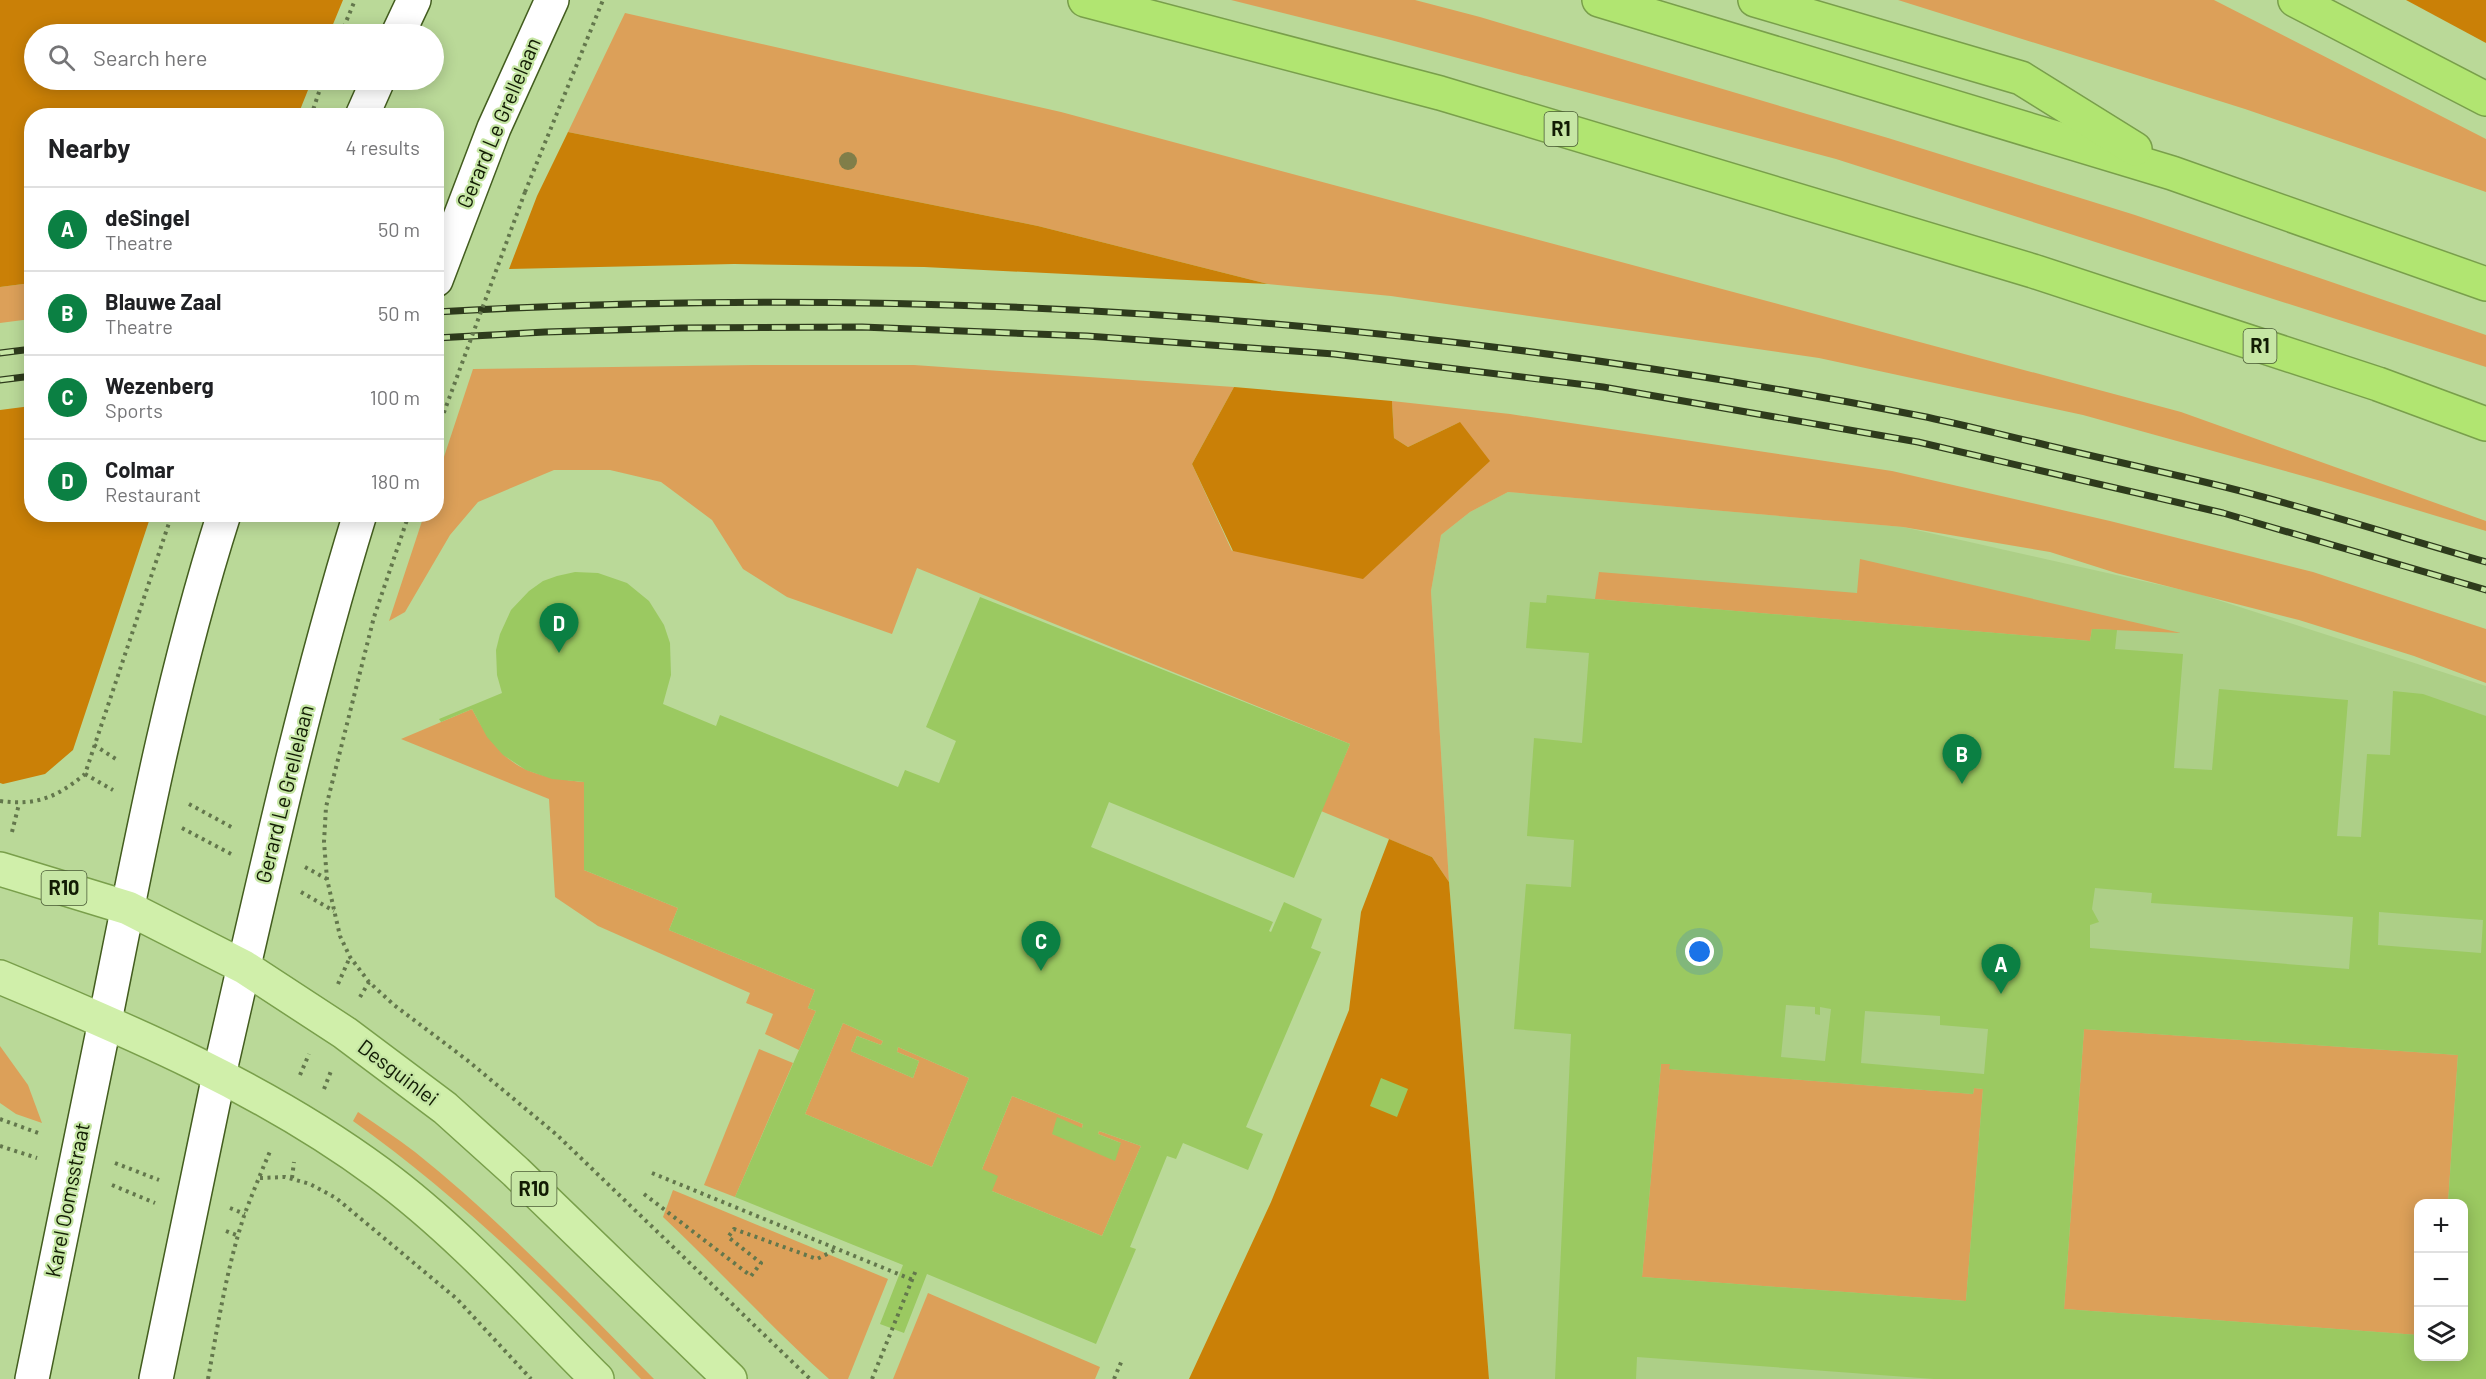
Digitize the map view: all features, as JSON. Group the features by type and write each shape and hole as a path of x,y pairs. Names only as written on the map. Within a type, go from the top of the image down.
{"highway":[{"name":"R1","path":"1085,0 1440,93 1965,251 2378,384 2486,424"},
{"path":"1599,0 2172,173 2486,284"},
{"path":"1755,0 2021,78 2172,173"},
{"path":"2295,0 2486,99"}],"main road":[{"name":"Desguinlei","path":"0,869 128,908 244,967 345,1033 445,1108 516,1172 730,1379"},
{"path":"0,977 105,1021 219,1075 310,1125 380,1174 439,1222 597,1379"}],"street":[{"path":"403,24 414,0"},
{"name":"Gerard Le Grellelaan","path":"444,259 494,128 552,0"},
{"path":"366,108 374,90"},
{"path":"105,1021 150,797 206,571 221,522"},
{"name":"Gerard Le Grellelaan","path":"219,1075 268,861 332,605 358,522"},
{"name":"Karel Oomsstraat","path":"32,1379 105,1021"},
{"path":"156,1379 219,1075"}],"path":[{"path":"345,24 355,0"},
{"path":"444,413 525,192 603,0"},
{"path":"313,108 319,90"},
{"path":"0,801 19,804 38,801 63,792 85,774 169,522"},
{"path":"406,522 375,617 326,807 324,842 327,879 340,936 350,957 369,982 394,1005 467,1060 557,1135 810,1379"},
{"path":"94,745 150,797 268,861 327,879"},
{"path":"85,774 150,797 268,861 334,911"},
{"path":"292,1179 292,1167 345,1033 363,990 369,982"},
{"path":"0,1119 77,1160 191,1205 239,1236"},
{"path":"0,1146 77,1160 191,1205 245,1214 224,1295 208,1379"},
{"path":"652,1173 913,1280"},
{"path":"260,1178 285,1177 310,1184 362,1217 457,1299 531,1379"},
{"path":"644,1194 751,1276 762,1263 728,1237 734,1228 818,1259 837,1249"},
{"path":"872,1379 916,1270"},
{"path":"1114,1379 1122,1360"}],"shaded area":[{"path":"0,0 343,0 333,24 24,24 24,90 308,90 301,108 24,108 24,284 0,287"},
{"path":"1231,0 1415,0 1480,17 1888,138 2135,215 2486,335 2486,367 1836,159 1387,39"},
{"path":"1898,0 2214,0 2486,139 2486,192 2245,109"},
{"path":"2406,0 2486,0 2486,43"},
{"path":"625,13 1061,112 2181,412 2486,521 2486,531 2321,481 2083,415 1819,358 1391,296 1268,284 1038,226 568,132"},
{"path":"568,132 1038,226 1268,284 924,267 734,264 509,269 537,196"},
{"path":"24,284 24,320 0,323 0,287"},
{"path":"914,365 1234,387 1192,464 1232,551 1460,422 1408,447 1394,438 1392,401 1510,414 1892,471 2110,521 2313,572 2486,629 2486,683 2414,656 2299,620 2116,573 2050,552 1903,527 1508,492 1470,512 1441,535 1431,591 1449,882 1432,857 1321,811 1350,744 917,568 892,634 787,597 743,569 712,520 661,482 610,470 554,470 478,502 450,535 405,612 389,621 422,522 444,522 444,457 473,369"},
{"path":"1234,387 1392,401 1394,438 1408,447 1460,422 1490,461 1363,579 1233,551 1192,464"},
{"path":"24,407 24,522 149,522 73,750 45,774 3,784 0,783 0,410"},
{"path":"1508,492 1903,527 2196,593 2486,686 2486,1379 1489,1379 1449,882 1431,591 1441,535 1470,512"},
{"path":"1860,559 2181,633 2092,629 2090,641 1595,599 1599,572 1857,593"},
{"path":"472,709 493,743 516,764 544,776 584,782 584,870 678,908 669,930 815,990 808,1008 816,1011 799,1050 765,1034 773,1014 746,1003 750,993 598,926 555,897 549,799 401,739"},
{"path":"1389,839 1432,857 1449,882 1489,1379 1189,1379 1271,1202 1349,1010 1361,912"},
{"path":"843,1023 883,1041 881,1045 857,1036 851,1051 913,1078 919,1061 897,1052 898,1047 969,1078 932,1167 805,1114"},
{"path":"2084,1029 2458,1055 2448,1199 2414,1199 2414,1335 2064,1309"},
{"path":"0,1046 28,1085 42,1123 16,1114 0,1103"},
{"path":"759,1049 793,1063 735,1197 704,1185"},
{"path":"1661,1064 1670,1064 1670,1069 1973,1094 1974,1088 1983,1089 1966,1301 1642,1277"},
{"path":"1012,1096 1083,1124 1082,1128 1052,1134 1121,1143 1098,1134 1099,1131 1141,1146 1102,1236 992,1191 982,1169"},
{"path":"358,1112 415,1152 477,1205 538,1262 654,1379 641,1379 503,1243 430,1180 353,1121"},
{"path":"673,1190 888,1279 848,1379 829,1379 663,1217"},
{"path":"928,1293 1100,1367 1095,1379 893,1379"}],"building":[{"path":"575,572 598,573 627,583 649,601 664,625 670,643 671,675 663,704 716,726 720,715 898,787 905,770 939,783 956,741 926,727 980,597 1350,744 1294,878 1109,802 1091,847 1273,922 1269,931 1271,932 1284,902 1322,919 1311,948 1321,952 1246,1127 1263,1134 1248,1170 1183,1143 1176,1159 1167,1156 1130,1247 1136,1249 1096,1344 927,1274 904,1333 880,1324 903,1265 735,1197 816,1011 808,1008 815,990 669,930 678,908 584,870 584,782 552,779 526,770 503,755 487,737 472,709 441,722 439,719 502,693 497,675 496,650 500,634 511,610 529,591 543,581","holes":["843,1023 883,1041 881,1045 857,1036 851,1051 913,1078 919,1061 897,1052 898,1047 969,1078 932,1167 805,1114","1012,1096 1083,1124 1082,1128 1057,1117 1052,1134 1115,1161 1121,1143 1098,1134 1099,1131 1141,1146 1102,1236 992,1191 998,1176 982,1169"]},
{"path":"1547,595 2090,641 2092,629 2117,630 2115,649 2183,654 2174,768 2212,770 2219,689 2348,700 2337,836 2361,837 2367,754 2390,755 2393,691 2423,694 2486,716 2486,1379 1934,1379 1637,1357 1636,1379 1555,1379 1571,1034 1514,1029 1526,884 1571,887 1574,840 1527,836 1534,738 1582,743 1589,653 1526,648 1530,602 1546,603","holes":["2095,888 2152,893 2151,903 2353,917 2349,969 2090,948 2090,925 2099,922 2092,909","2379,912 2483,920 2481,953 2378,945","1786,1005 1815,1007 1815,1014 1820,1015 1820,1007 1831,1009 1825,1061 1781,1057","1865,1011 1940,1016 1940,1025 1988,1029 1984,1074 1861,1063","2084,1029 2458,1055 2448,1199 2468,1199 2468,1361 2414,1361 2414,1335 2064,1309","1661,1064 1670,1064 1669,1069 1973,1094 1974,1088 1983,1089 1966,1301 1642,1277"]},
{"path":"1381,1078 1408,1089 1397,1117 1370,1106"}],"railway":[{"path":"444,312 622,304 809,302 995,307 1182,317 1367,333 1553,355 1737,382 1951,422 2202,481 2486,562"},
{"path":"444,338 682,328 862,327 1087,336 1334,354 1603,387 1918,442 2223,513 2486,590"},
{"path":"0,353 24,350"},
{"path":"0,380 24,377"}],"place":[{"name":"Colmar","path":"559,653"},
{"name":"Blauwe Zaal","path":"1962,784"},
{"name":"Wezenberg","path":"1041,971"},
{"name":"deSingel","path":"2001,994"}]}
